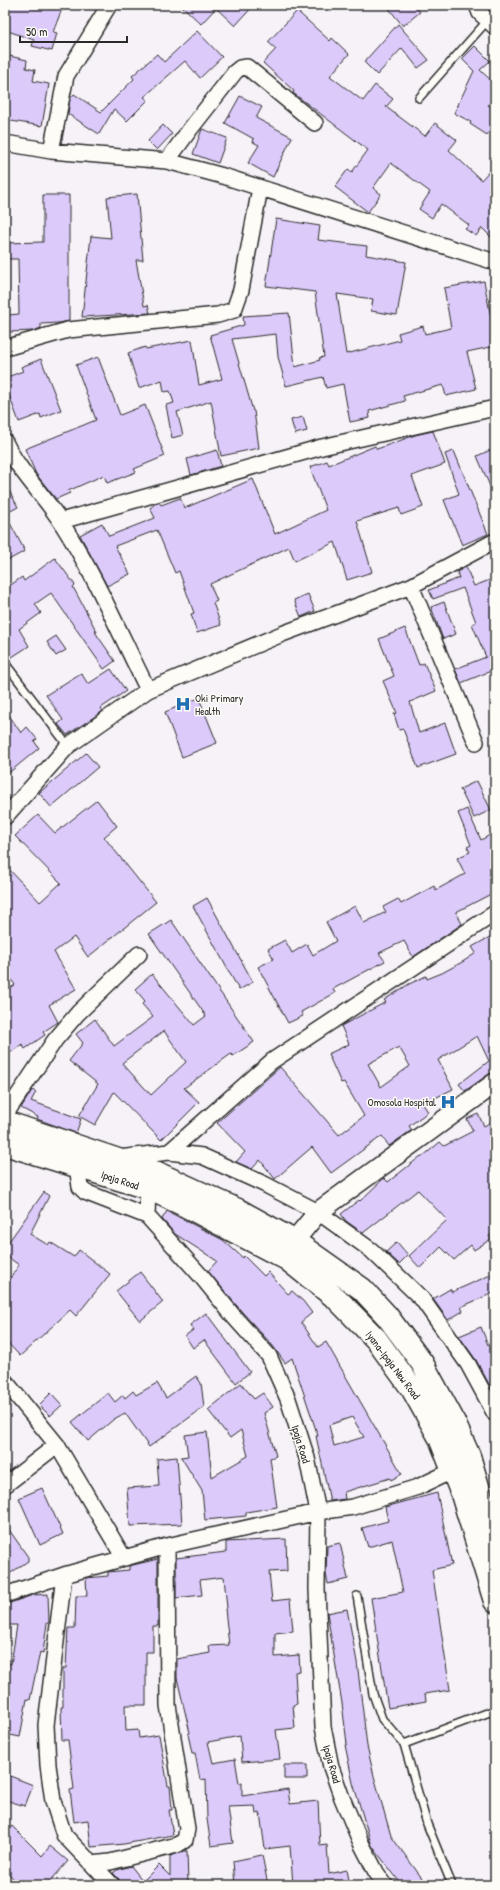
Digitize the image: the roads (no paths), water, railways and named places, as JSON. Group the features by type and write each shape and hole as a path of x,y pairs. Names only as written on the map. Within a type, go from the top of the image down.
{"main road":[{"name":"Ipaja Road","path":"5,1122 110,1158 152,1181"},
{"name":"Ipaja Road","path":"5,1144 77,1166 152,1181"},
{"name":"Iyana-Ipaja New Road","path":"152,1181 238,1210 294,1241 362,1289 387,1316 422,1363 452,1418 469,1456 493,1529"},
{"name":"Iyana-Ipaja New Road","path":"152,1181 182,1204 287,1259 337,1299 376,1339 413,1390 440,1438 454,1470 495,1601"}],"street":[{"path":"51,151 66,76 109,5"},
{"path":"478,5 480,13 492,24"},
{"path":"168,161 190,128 235,72 240,68 248,67 315,123"},
{"path":"5,143 51,151 168,161 260,188 495,262"},
{"path":"5,348 68,330 218,315 234,310 241,290 260,188"},
{"path":"61,521 322,447 495,408"},
{"path":"6,447 61,521 86,566 148,690"},
{"path":"5,817 68,746 148,690 282,634 411,586 495,541"},
{"path":"411,586 476,742"},
{"path":"169,1152 272,1061 495,913"},
{"path":"5,1115 60,1035 78,1013 139,954"},
{"path":"294,1241 318,1212 495,1083"},
{"path":"110,1158 169,1152 202,1156 264,1184 318,1212 371,1250 422,1299 468,1364 495,1414"},
{"path":"77,1166 80,1187 85,1192 147,1216"},
{"name":"Ipaja Road","path":"152,1181 147,1216 201,1276 234,1318 269,1356 288,1399 307,1458 318,1512 317,1589 323,1727 331,1766 342,1798 361,1844 385,1885"},
{"path":"5,1381 56,1445 124,1558"},
{"path":"5,1485 56,1445"},
{"path":"5,1596 64,1575 167,1546 318,1512 353,1507 418,1487 454,1470"},
{"path":"92,1864 110,1862 177,1845 185,1840 187,1829 168,1704 167,1546"},
{"path":"64,1575 46,1725 48,1764 53,1801 64,1835 112,1885"}],"lane":[{"path":"419,98 492,24"},
{"path":"5,663 68,746"},
{"path":"357,1596 373,1694 382,1719 404,1744 427,1824 452,1885"},
{"path":"404,1744 495,1710"}],"place":[{"name":"Oki Primary Health","path":"183,704"},
{"name":"Omosola Hospital","path":"448,1102"}]}
